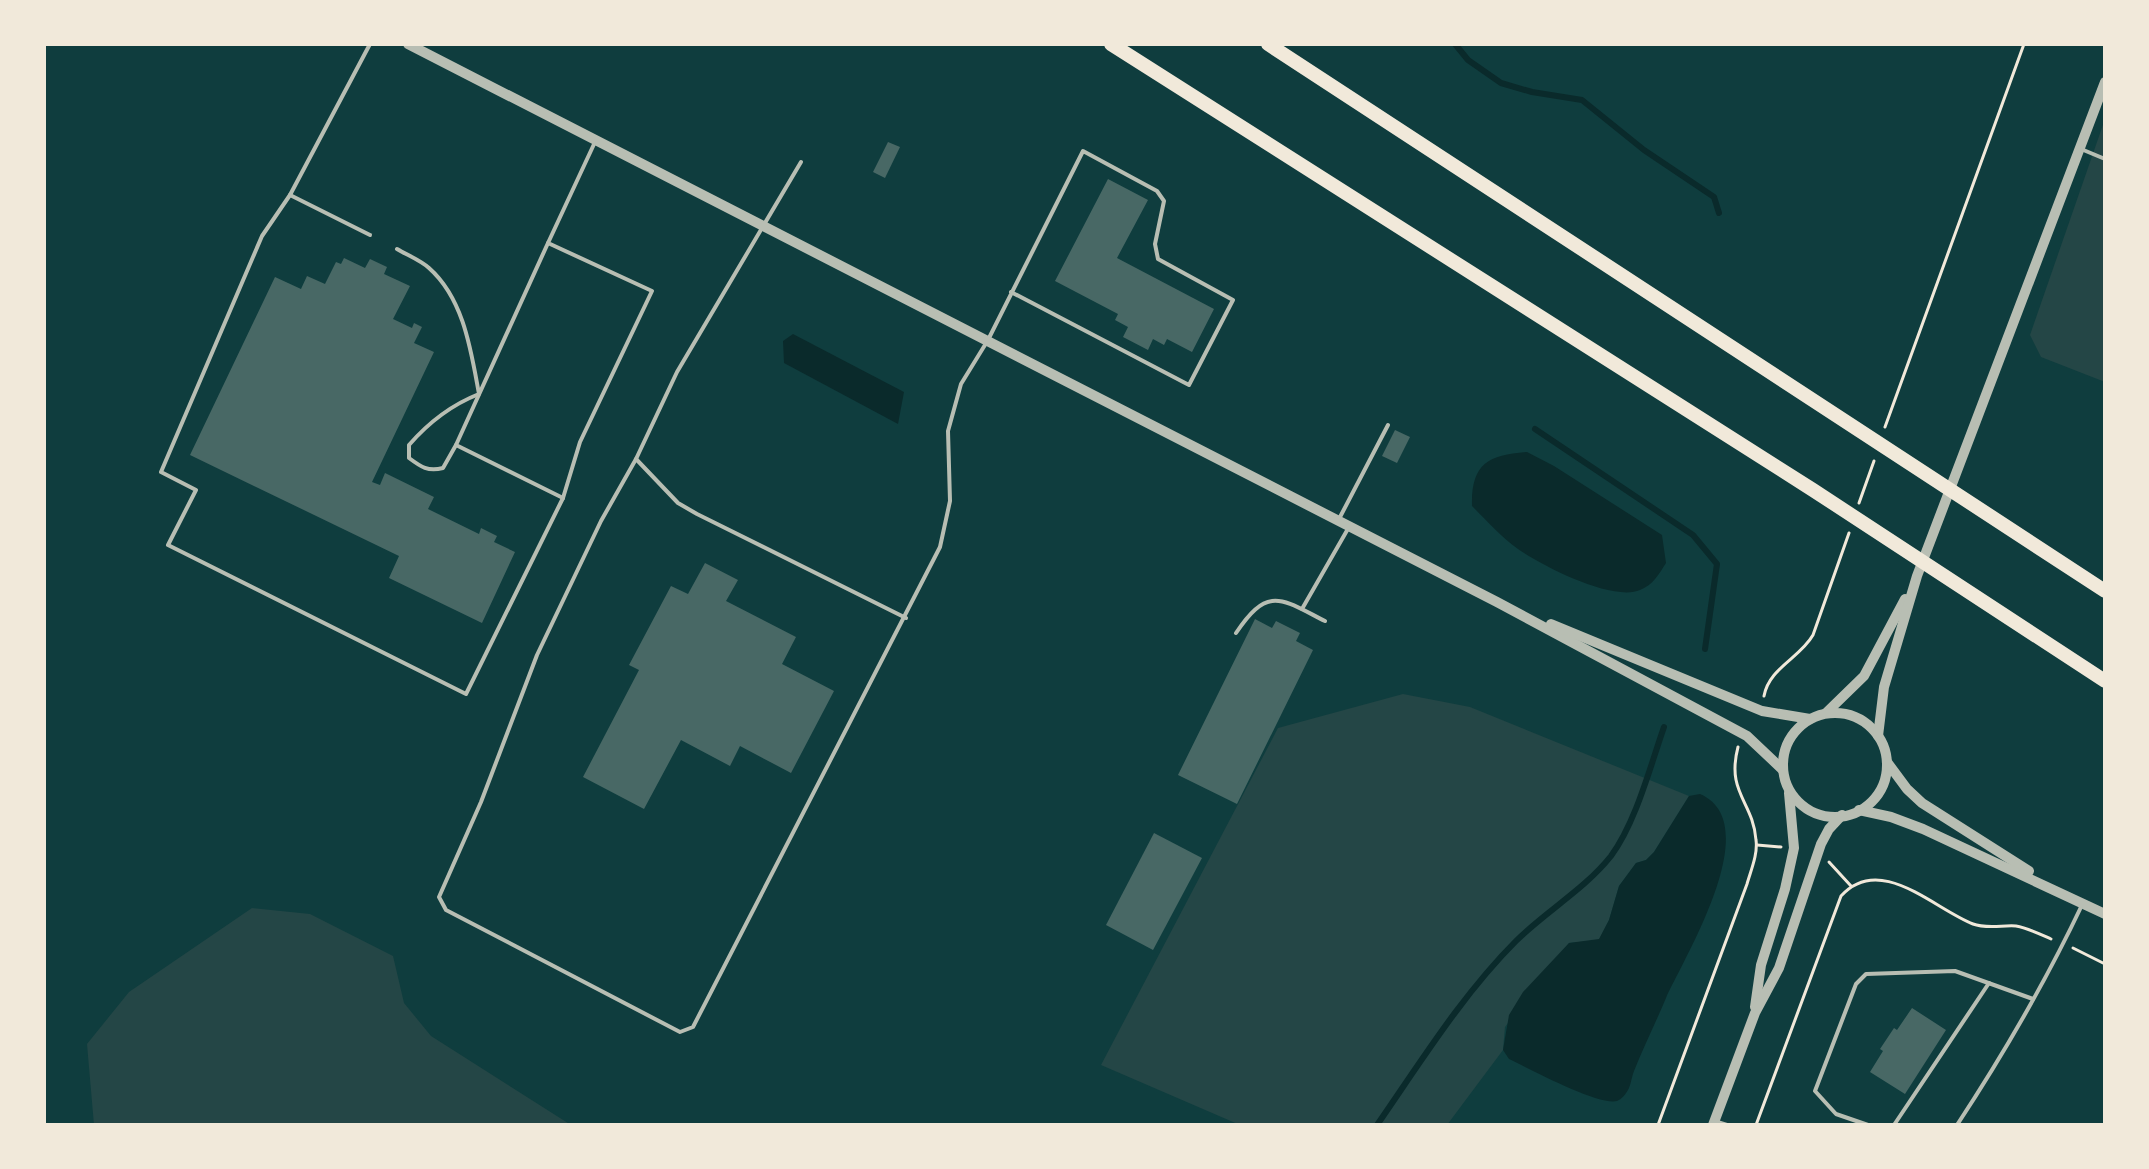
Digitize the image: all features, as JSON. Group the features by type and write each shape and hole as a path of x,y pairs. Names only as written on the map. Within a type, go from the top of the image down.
{"highway":[{"path":"1111,44 1813,490 2105,681"},
{"path":"1268,44 2105,591"}],"street":[{"path":"408,44 1497,602 1747,736 1783,770"},
{"path":"1878,736 1887,677 1917,576 2105,82"},
{"path":"1824,714 1864,676 1917,576"},
{"path":"1497,602 1762,711 1810,719"},
{"path":"1755,1013 1761,965 1785,889 1794,848 1793,819 1783,770 1784,755 1789,740 1798,728 1824,714 1839,713 1867,724 1878,736 1886,759 1907,789 1922,803 2061,891 2105,914"},
{"path":"1787,786 1795,799 1806,808 1820,815 1842,815 1859,810 1876,796 1884,782 1886,759"},
{"path":"1859,810 1923,829 2061,891"},
{"path":"1713,1123 1755,1013 1779,968 1821,844 1842,815"}],"lane":[{"path":"370,44 290,195 262,236 161,472 196,490 168,545 466,694 563,498 580,442 652,291 548,243"},
{"path":"479,394 457,402 424,427 409,445 409,458 420,467 432,471 443,468 456,445 596,140"},
{"path":"2080,148 2105,159"},
{"path":"801,162 677,372 537,655 481,802 439,897 446,910 680,1032 693,1027 940,547 950,501 948,431 961,384 988,340 1011,292 1083,151 1157,191 1164,201 1155,244 1158,259 1233,300 1189,385 1011,292"},
{"path":"290,195 370,235"},
{"path":"397,249 427,267 445,286 470,346 479,394"},
{"path":"1302,609 1388,425"},
{"path":"456,445 563,498"},
{"path":"636,459 678,503 906,618"},
{"path":"1236,633 1251,611 1280,599 1325,621"},
{"path":"1957,1125 2033,999 2083,903"},
{"path":"1868,1125 1836,1114 1815,1091 1856,984 1866,974 1955,971 2033,999"},
{"path":"1894,1125 1989,983"},
{"path":"1713,1123 1727,1125"}],"path":[{"path":"1886,426 2024,44"},
{"path":"1855,516 1875,456"},
{"path":"1762,711 1767,684 1807,646 1813,635 1849,530"},
{"path":"1658,1125 1747,884 1757,848 1756,835 1733,775 1738,747 1747,736"},
{"path":"1756,1125 1841,896 1851,886 1866,879 1886,879 1976,925 2018,926 2105,964"}],"shaded area":[{"path":"2105,119 2105,382 2041,357 2030,335"},
{"path":"793,334 904,392 898,424 784,363 783,341"},
{"path":"1527,452 1662,535 1666,563 1652,582 1645,588 1628,592 1596,587 1578,580 1518,549 1472,506 1475,480 1484,464 1502,456"},
{"path":"1403,694 1470,707 1689,796 1654,852 1646,860 1636,863 1619,886 1609,920 1599,940 1569,943 1505,1027 1503,1050 1447,1125 1240,1125 1101,1065 1278,728"},
{"path":"1700,794 1719,809 1726,832 1724,860 1703,923 1666,998 1625,1094 1617,1101 1595,1098 1509,1059 1503,1050 1509,1015 1523,992 1569,943 1599,939 1609,920 1619,886 1636,863 1646,860 1654,852 1689,796"},
{"path":"252,908 310,914 393,956 404,1003 431,1036 571,1125 94,1125 87,1044 129,992"}],"building":[{"path":"888,142 900,147 885,178 873,172"},
{"path":"1108,179 1148,200 1117,258 1214,309 1192,352 1167,339 1164,345 1153,339 1148,350 1123,337 1128,327 1115,320 1118,314 1055,281"},
{"path":"344,258 365,268 370,259 387,267 384,274 410,286 393,319 412,328 414,323 422,327 414,343 434,352 372,482 380,485 385,473 434,497 428,509 479,534 481,528 497,536 494,542 515,552 482,623 389,578 399,556 190,455 275,277 301,289 307,276 325,284 336,262 341,264"},
{"path":"1395,430 1410,437 1397,463 1382,456"},
{"path":"705,563 738,580 726,601 796,637 782,664 834,691 791,773 740,746 730,766 681,740 644,809 583,777 639,670 629,665 671,586 688,594"},
{"path":"1255,619 1272,628 1276,621 1300,633 1296,641 1313,650 1237,804 1178,775"},
{"path":"1154,833 1202,858 1153,950 1106,925"},
{"path":"1912,1008 1946,1030 1905,1094 1870,1072 1883,1051 1880,1049"}],"waterway":[{"path":"1455,44 1468,60 1501,83 1532,92 1582,100 1644,150 1714,197 1719,213"},
{"path":"1535,429 1693,535 1717,564 1705,649"},
{"path":"1377,1125 1442,1030 1496,962 1611,856 1635,811 1664,727"}]}
